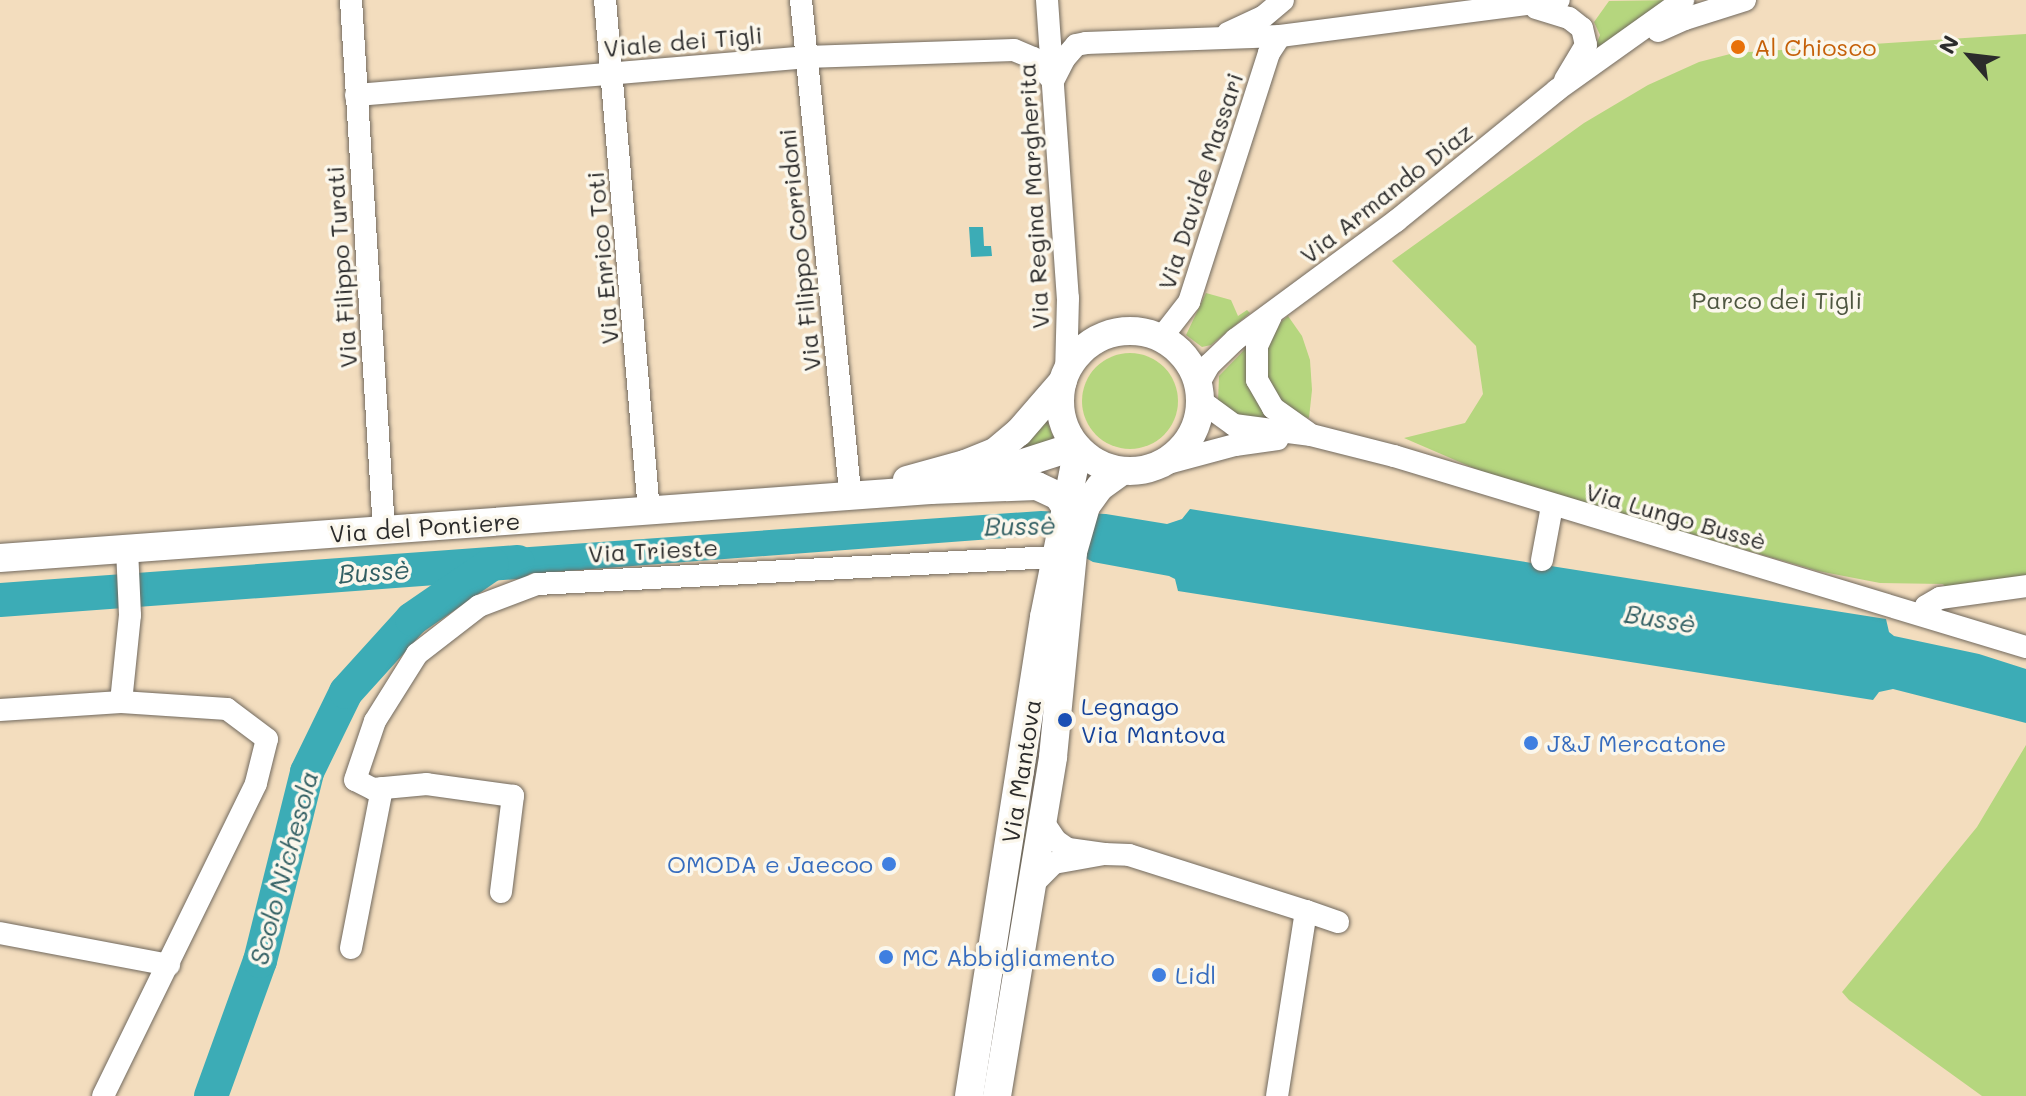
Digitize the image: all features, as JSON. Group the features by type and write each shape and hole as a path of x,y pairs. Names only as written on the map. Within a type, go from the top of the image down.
{"main road":[{"path":"1120,331 1141,331 1161,338 1182,353 1200,392 1199,417 1186,443 1160,465 1122,471 1104,466 1077,447 1063,421 1060,401 1064,377 1082,349 1100,337 1120,331"},
{"name":"Via del Pontiere","path":"850,494 944,471 995,452 1019,432 1064,377"},
{"name":"Via del Pontiere","path":"931,490 1077,447"},
{"name":"Via Mantova","path":"969,1096 1061,551 1076,507 1077,447"},
{"name":"Via Mantova","path":"1076,507 1122,471"},
{"name":"Via del Pontiere","path":"0,558 128,558 384,530 931,490 1037,486 1076,507"},
{"name":"Via Mantova","path":"997,1096 1057,728 1062,642 1061,551"}],"street":[{"name":"Via Filippo Turati","path":"351,0 384,530"},
{"name":"Via Enrico Toti","path":"605,0 649,511"},
{"name":"Via Filippo Corridoni","path":"801,0 850,494"},
{"name":"Via Davide Massari","path":"1216,38 1263,17 1283,0"},
{"path":"1293,0 1301,14 1324,27"},
{"path":"1014,50 1033,58 1053,81 1058,67 1076,45 1280,36 1324,27 1559,0"},
{"name":"Via Armando Diaz","path":"1200,392 1222,351 1396,221 1557,90 1683,0"},
{"name":"Via Armando Diaz","path":"1613,52 1685,19 1745,0"},
{"path":"1505,7 1558,13 1582,28 1586,45 1557,90"},
{"path":"1014,50 1038,36 1048,13"},
{"name":"Via Regina Margherita","path":"1048,13 1063,39 1076,45"},
{"name":"Via Regina Margherita","path":"1048,13 1068,298 1064,377"},
{"name":"Via Davide Massari","path":"1161,338 1189,302 1269,53 1280,36"},
{"name":"Viale dei Tigli","path":"356,95 806,57 1014,50"},
{"path":"1274,311 1257,346 1257,380 1273,408 1311,435"},
{"name":"Via Lungo Bussè","path":"1200,392 1234,425 1311,435 1394,456 2026,647"},
{"name":"Via Lungo Bussè","path":"1160,465 1235,445 1311,435"},
{"path":"1542,560 1552,506"},
{"name":"Via Trieste","path":"382,788 373,789 355,780 375,721 417,654 479,606 537,584 1061,551"},
{"path":"121,702 130,615 128,558"},
{"path":"1923,615 1926,606 1940,598 2026,586"},
{"path":"0,710 121,702 227,709 267,739 256,783 103,1096"},
{"path":"351,948 382,788 427,784 513,796 501,892"},
{"path":"1043,822 1056,841 1068,849 1129,855 1338,922"},
{"path":"1032,885 1054,863 1104,854"},
{"path":"1277,1096 1306,911"},
{"path":"0,933 169,965"}],"green space":[{"path":"1673,0 1590,60 1600,35 1594,22 1609,1"},
{"name":"Parco dei Tigli","path":"2026,34 2026,581 1947,589 1943,584 1880,583 1818,571 1492,476 1404,438 1465,423 1483,394 1476,346 1392,261 1584,123 1648,85 1699,62 1734,53"},
{"path":"1206,293 1231,300 1238,316 1247,310 1250,313 1211,345 1202,347 1186,335"},
{"path":"1288,316 1302,336 1310,360 1312,390 1309,418 1298,415 1272,393 1263,354 1274,328"},
{"path":"1247,347 1272,418 1269,419 1244,420 1218,402 1219,376"},
{"path":"1130,353 1149,356 1164,367 1175,382 1178,401 1175,420 1164,435 1149,446 1130,449 1111,446 1096,435 1085,420 1082,401 1085,382 1096,367 1111,356"},
{"path":"1044,413 1056,444 1007,461"},
{"path":"2026,745 2026,1096 1982,1096 1842,992 1977,827"},
{"path":"1028,805 1034,806 986,1096 981,1096"}],"water":[{"path":"969,227 983,227 984,246 991,246 992,256 971,257"},
{"path":"1190,509 1886,619 1889,632 1894,636 1979,654 2026,669 2026,723 1893,689 1879,692 1873,700 1178,591 1175,579 1169,576 1093,562 1044,535 474,578 472,551 1041,511 1106,514 1167,524 1182,519"}],"waterway":[{"name":"Bussè","path":"0,600 518,562"},
{"name":"Scolo Nichesola","path":"211,1096 260,961 307,772 346,692 412,619 492,564"}],"place":[{"name":"Al Chiosco","path":"1738,47"},
{"name":"Legnago Via Mantova","path":"1065,720"},
{"name":"J&J Mercatone","path":"1531,743"},
{"name":"OMODA e Jaecoo","path":"889,864"},
{"name":"MC Abbigliamento","path":"886,957"},
{"name":"Lidl","path":"1159,975"}]}
